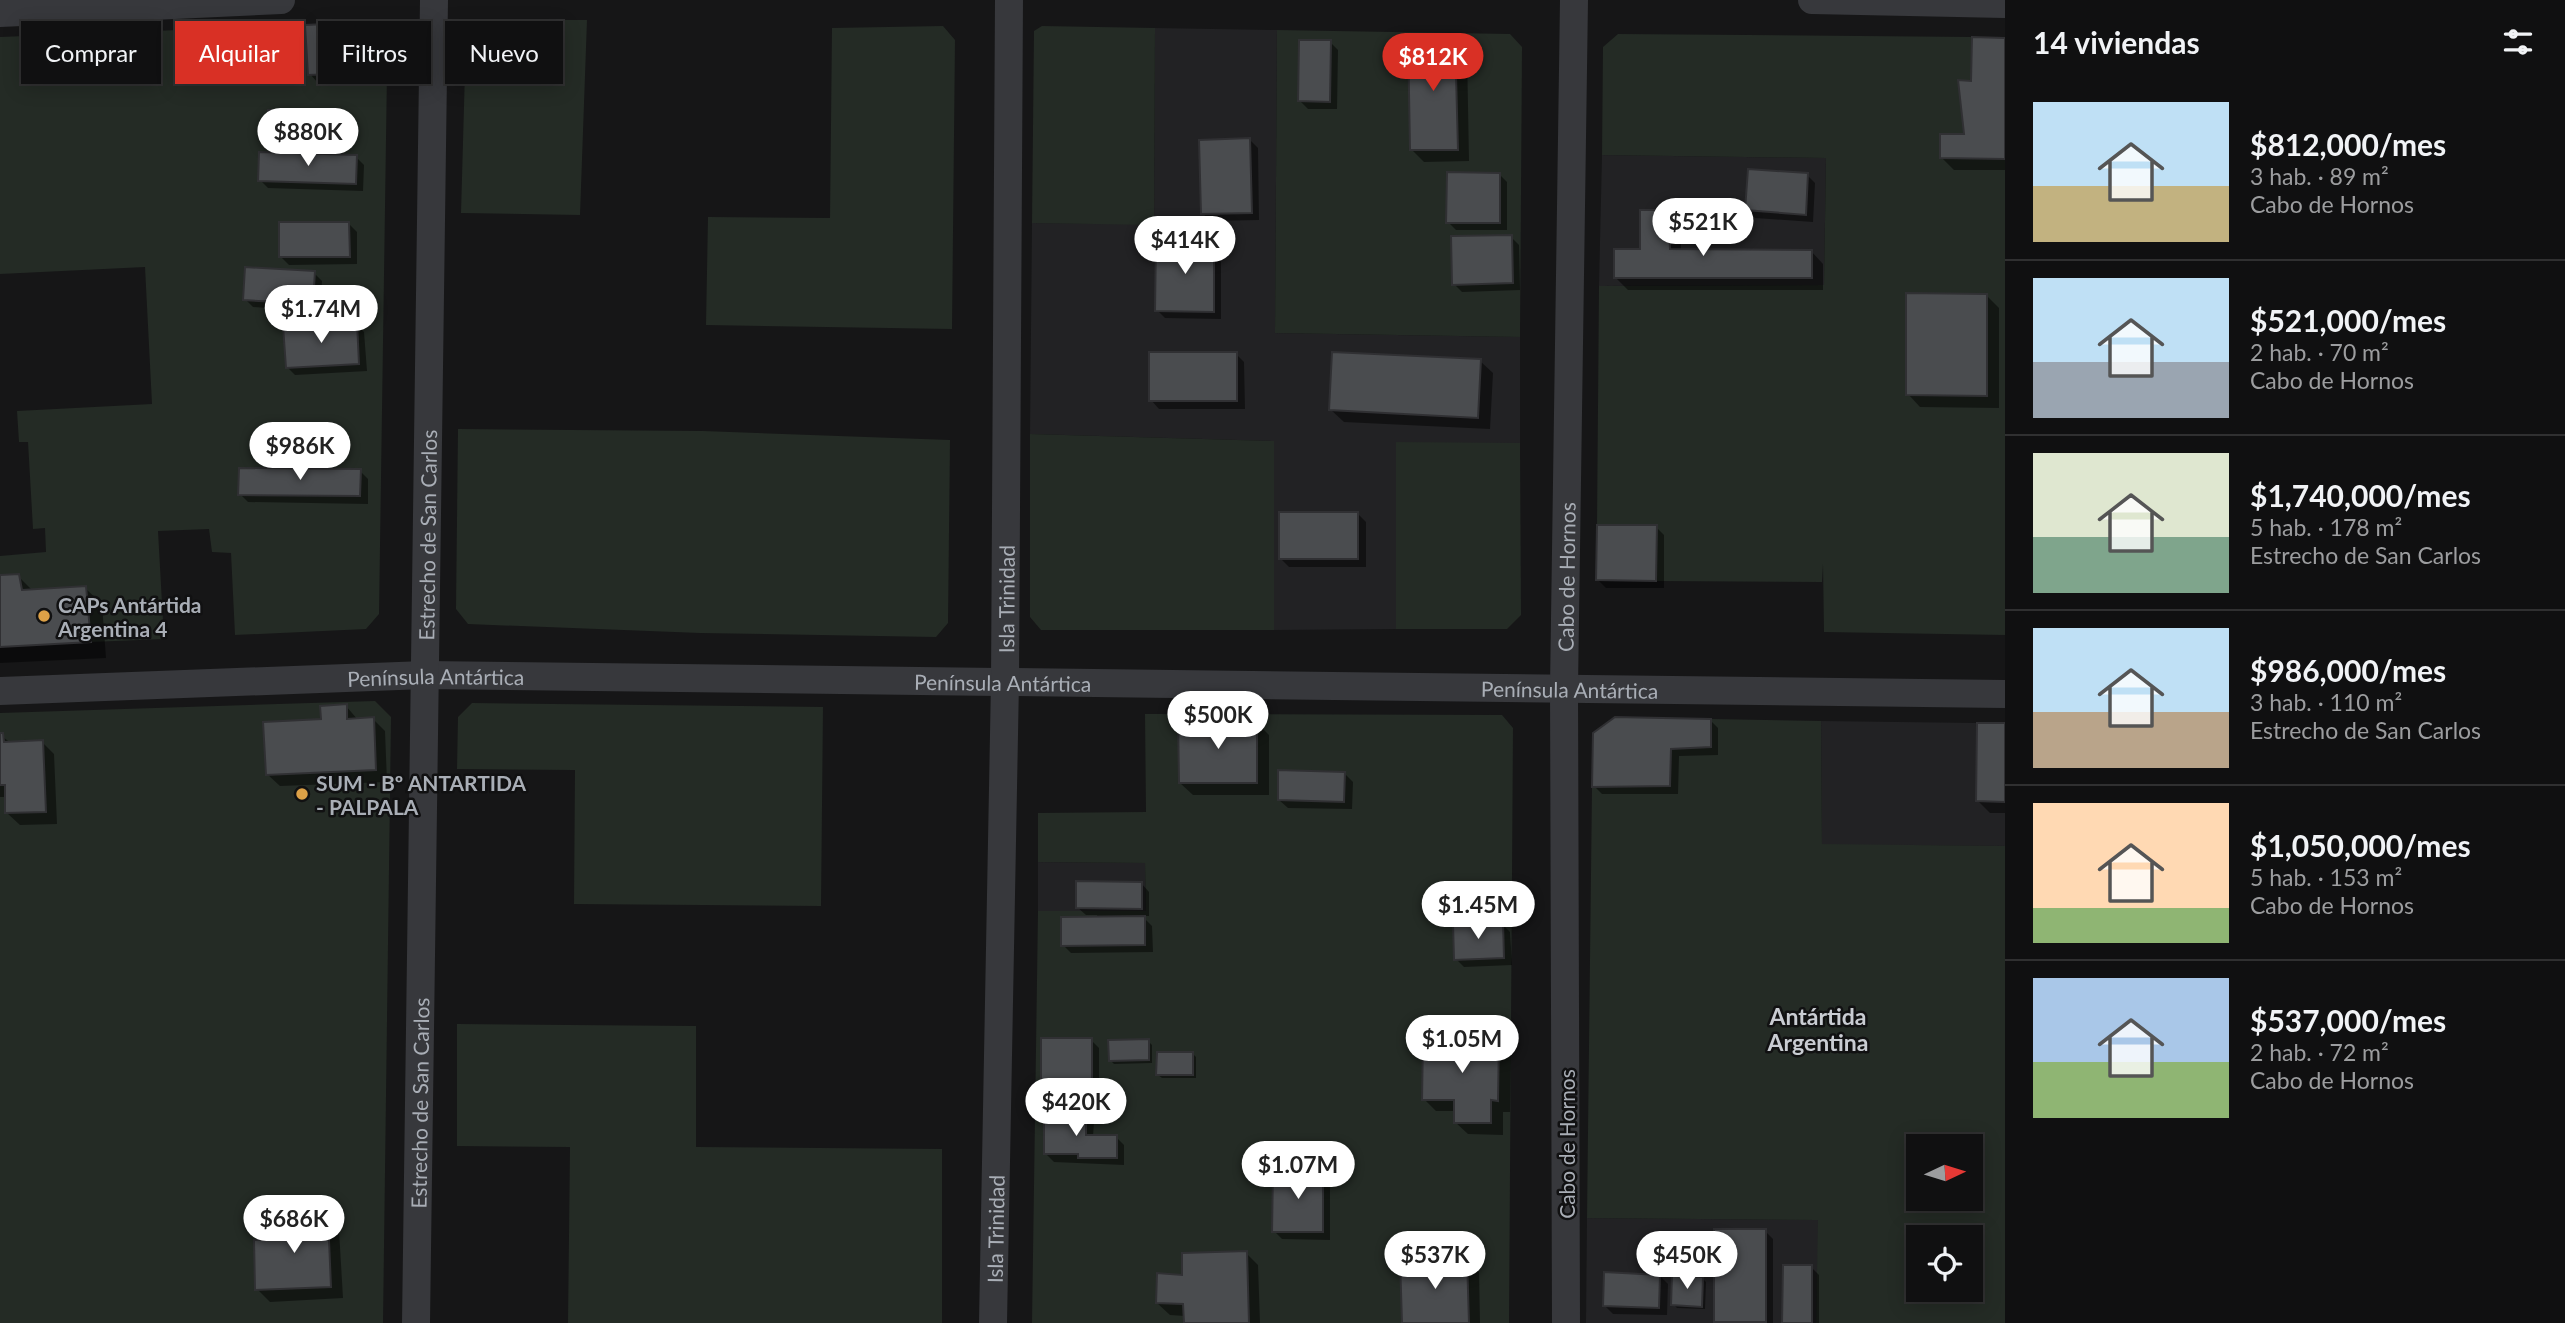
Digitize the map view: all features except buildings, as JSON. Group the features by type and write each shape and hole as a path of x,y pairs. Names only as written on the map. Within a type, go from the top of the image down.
{"street":[{"path":"0,13 281,0"},
{"name":"Estrecho de San Carlos","path":"416,1323 433,0"},
{"name":"Isla Trinidad","path":"993,1323 1005,681 1009,0"},
{"name":"Cabo de Hornos","path":"1566,1323 1564,688 1573,0"},
{"path":"1812,0 2005,4"},
{"name":"Península Antártica","path":"0,691 425,675 2005,694"}],"shaded area":[{"path":"587,20 580,215 461,213 465,84 563,84 563,21 481,21"},
{"path":"304,25 308,75 318,75 318,84 387,84 379,614 366,629 235,635 231,553 212,552 209,529 158,531 164,639 91,642 86,586 22,590 19,575 0,575 0,556 46,552 45,528 33,529 28,442 19,442 17,411 152,404 145,267 0,274 0,37 21,36 21,84 161,84 161,31 175,30 175,84 304,84"},
{"path":"943,26 955,40 952,329 706,325 708,217 830,218 832,28"},
{"path":"1042,26 1155,28 1154,225 1032,223 1034,31"},
{"path":"1155,28 1277,30 1275,333 1520,337 1520,443 1396,443 1396,629 1274,630 1274,441 1030,434 1032,223 1154,224"},
{"path":"1277,30 1510,34 1522,47 1520,337 1275,333"},
{"path":"1618,34 1972,37 1971,81 1958,81 1964,134 1940,134 1940,158 2005,159 2005,635 1824,632 1823,564 1822,582 1656,581 1657,525 1597,525 1599,286 1824,285 1826,158 1602,155 1603,47"},
{"path":"1602,155 1826,158 1824,285 1599,286"},
{"path":"458,429 703,431 950,440 948,623 936,637 700,633 468,624 456,609"},
{"path":"1030,434 1274,441 1274,630 1041,630 1030,617"},
{"path":"1396,442 1520,443 1521,615 1507,629 1396,629"},
{"path":"375,701 391,717 383,1323 0,1323 0,713"},
{"path":"472,703 823,707 821,906 574,904 575,770 457,769 458,717"},
{"path":"1145,714 1502,715 1513,728 1509,1323 1032,1323 1038,911 1146,911 1145,863 1038,862 1038,813 1146,812"},
{"path":"1711,719 1821,721 1822,844 2005,846 2005,1323 1816,1323 1818,1220 1587,1218 1592,787 1670,786 1671,749 1710,747"},
{"path":"1821,721 1977,723 1976,800 2005,802 2005,846 1822,845"},
{"path":"1038,862 1145,863 1146,912 1038,911"},
{"path":"457,1024 696,1026 696,1147 942,1149 942,1323 568,1323 570,1147 457,1146"},
{"path":"1587,1218 1819,1220 1816,1323 1586,1323"}],"place":[{"name":"CAPs Antártida Argentina 4","path":"44,616"},
{"name":"SUM - Bº ANTARTIDA - PALPALA","path":"302,794"}],"district":[{"name":"Antártida Argentina","path":"1818,1029"}]}
